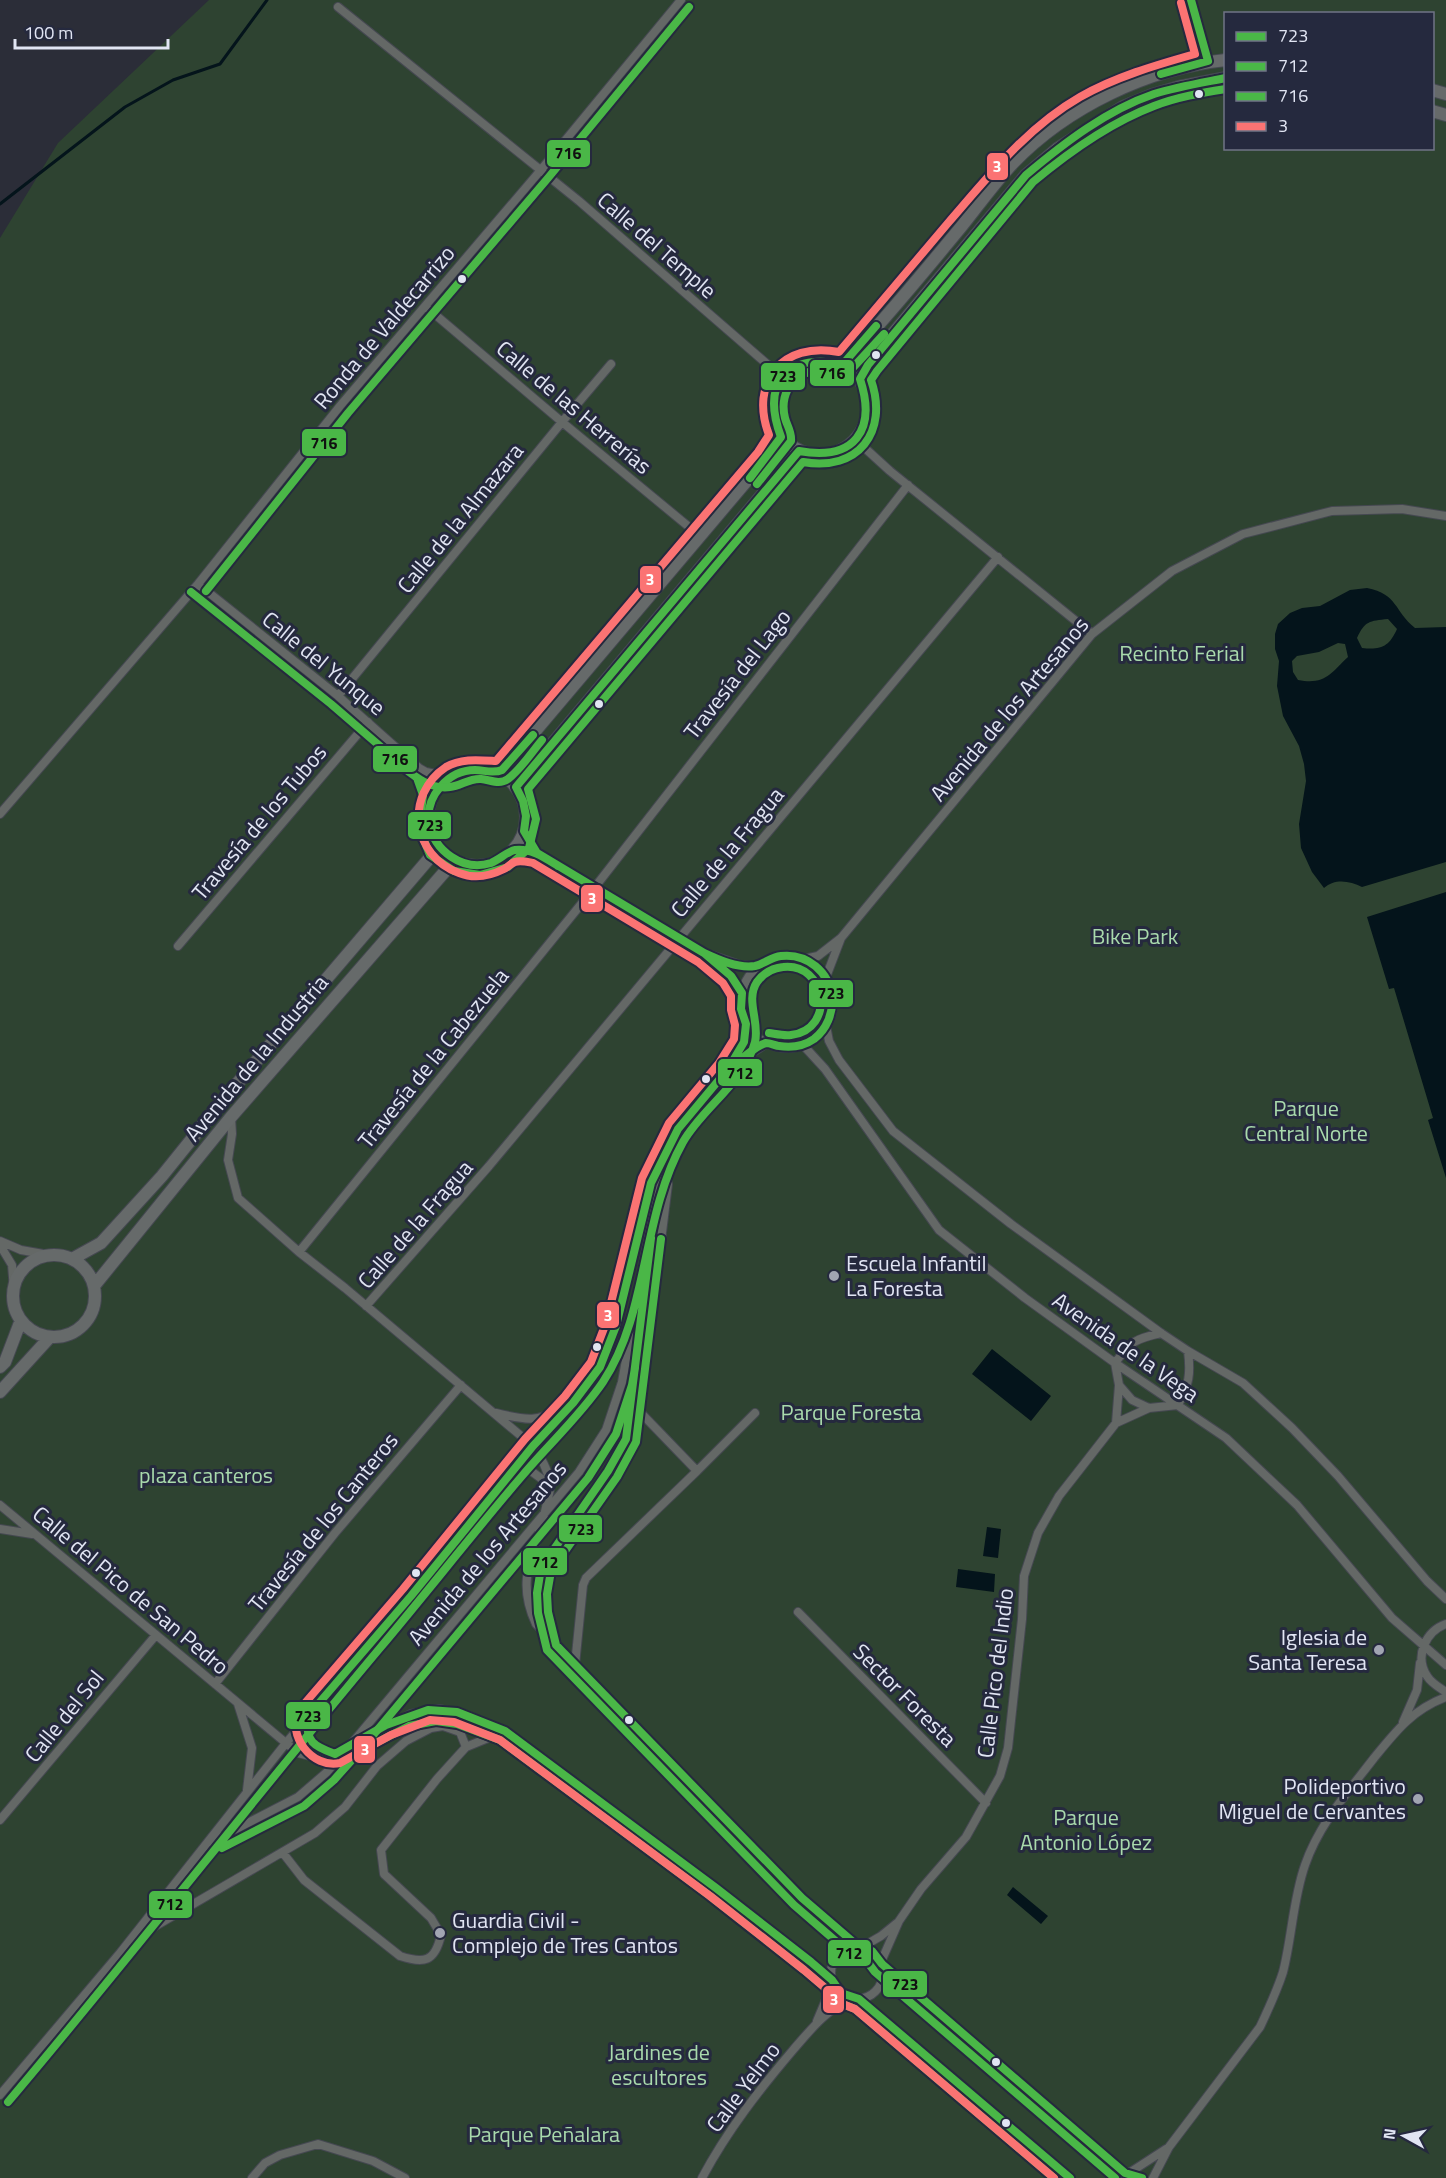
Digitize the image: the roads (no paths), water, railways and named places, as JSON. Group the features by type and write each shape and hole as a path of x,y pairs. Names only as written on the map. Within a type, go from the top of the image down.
{"street":[{"name":"Ronda de Valdecarrizo","path":"0,814 198,584 340,406 540,171 681,0"},
{"path":"1191,0 1208,61"},
{"name":"Calle del Temple","path":"338,7 579,201 782,377"},
{"path":"843,364 1013,163 1047,133 1084,107 1114,92 1166,73 1208,61 1224,60"},
{"path":"860,379 876,354 1026,175 1057,148 1123,108 1152,95 1224,78"},
{"name":"Calle de las Herrerías","path":"425,306 700,536"},
{"path":"827,359 843,364 860,379 867,394 868,410 865,426 856,440 844,450 830,455 814,456 799,451 782,437 774,423 771,407 774,391 782,377 795,366 810,360 827,359"},
{"name":"Calle de la Almazara","path":"339,696 611,364"},
{"path":"497,772 502,770 531,736 782,437"},
{"path":"856,440 1092,634"},
{"path":"516,787 767,486 799,451"},
{"name":"Travesía del Lago","path":"595,887 908,485"},
{"name":"Avenida de los Artesanos","path":"804,959 818,956 841,938 1092,634 1172,571 1243,534 1332,511 1402,509 1446,516"},
{"name":"Calle de la Fragua","path":"366,1306 489,1166 998,557"},
{"name":"Calle del Yunque","path":"198,584 339,696 426,772 449,777"},
{"name":"Travesía de los Tubos","path":"178,946 368,722"},
{"path":"481,768 497,772 508,778 516,787 524,801 526,816 524,831 514,850 501,860 486,865 470,866 454,861 439,847 432,835 429,807 434,794 449,777 464,770 481,768"},
{"name":"Calle del Yunque","path":"426,772 434,794"},
{"path":"524,831 537,853"},
{"name":"Avenida de la Industria","path":"72,1259 101,1243 154,1184 439,847"},
{"path":"514,850 537,853 704,953 731,976 741,993"},
{"name":"Avenida de la Industria","path":"94,1286 231,1117 454,861"},
{"name":"Travesía de la Cabezuela","path":"299,1252 595,887"},
{"name":"Avenida de los Artesanos","path":"826,977 841,938"},
{"path":"704,953 740,965 758,966"},
{"path":"792,956 804,959 820,970 831,989 831,1014 826,1026 820,1034 803,1045 791,1048 767,1043 755,1035 746,1024 741,1009 741,993 750,974 768,959 792,956"},
{"name":"Avenida de los Artesanos","path":"0,2095 130,1941 208,1844 247,1790 411,1596 510,1473 573,1403 600,1367 612,1339 651,1183 678,1129 728,1069 744,1042 746,1024"},
{"name":"Avenida de la Vega","path":"826,1026 829,1041 839,1060 893,1131 1011,1224 1161,1333 1243,1383 1288,1423 1338,1476 1427,1581 1446,1599"},
{"name":"Avenida de los Artesanos","path":"728,1069 767,1043"},
{"name":"Avenida de la Vega","path":"803,1045 832,1078 939,1230 1025,1298 1115,1363 1226,1438 1297,1505 1392,1618 1446,1665"},
{"path":"231,1117 232,1134 228,1160 238,1198 299,1252 533,1446 545,1463 550,1486 527,1569 527,1606 536,1624 802,1898 860,1947 872,1952 881,1963 1127,2173 1142,2178"},
{"path":"555,1645 548,1612 551,1571 626,1464 636,1442 668,1184 662,1160"},
{"name":"Avenida de los Artesanos","path":"208,1844 298,1797 327,1772 579,1472 606,1430 622,1382 662,1160"},
{"path":"0,1243 49,1256 61,1256 81,1265 94,1286 94,1306 85,1323 69,1334 50,1337 29,1329 16,1311 12,1265 0,1243"},
{"path":"14,1290 18,1277 26,1267 37,1259 49,1256"},
{"path":"0,1367 5,1362 21,1320"},
{"path":"1116,1423 1119,1385 1115,1363 1128,1344 1161,1333"},
{"path":"0,1392 50,1337"},
{"path":"1178,1405 1188,1385 1190,1369 1188,1351"},
{"path":"1119,1385 1132,1400 1149,1408"},
{"name":"Travesía de los Canteros","path":"215,1684 335,1533 461,1386"},
{"path":"492,1412 519,1419 545,1418 573,1403"},
{"name":"Calle Pico del Indio","path":"881,1963 899,1921 921,1889 966,1837 1000,1776 1008,1748 1022,1619 1024,1576 1038,1533 1059,1496 1116,1423 1149,1408 1178,1405"},
{"path":"641,1413 697,1471"},
{"path":"575,1665 583,1585 586,1578 755,1413"},
{"path":"510,1473 531,1471 550,1486"},
{"name":"Calle del Pico de San Pedro","path":"0,1505 298,1753 314,1757 335,1755"},
{"path":"0,1529 35,1534"},
{"name":"Sector Foresta","path":"798,1612 986,1803"},
{"path":"1403,1723 1417,1690 1422,1646 1436,1628 1446,1624"},
{"name":"Calle del Sol","path":"0,1820 156,1635"},
{"path":"1422,1646 1423,1667 1427,1677 1446,1692"},
{"path":"1153,2178 1169,2148 1260,2027 1282,1972 1299,1882 1311,1848 1328,1818 1403,1723 1430,1703 1446,1697"},
{"name":"Calle del Pico de San Pedro","path":"238,1703 252,1748 247,1790"},
{"path":"307,1718 306,1733 314,1746 335,1755 411,1714 439,1709 467,1715 505,1731 716,1888 833,1981 841,1993 855,1998 1070,2178"},
{"path":"130,1941 315,1833 345,1806 377,1766 406,1741 431,1728 443,1726 460,1732 466,1747"},
{"path":"283,1853 304,1880 400,1956 416,1962 429,1959 438,1950 441,1935 431,1918 384,1874 381,1850 436,1779 466,1747 505,1731"},
{"name":"Calle Pico del Indio","path":"860,1947 881,1936 899,1921"},
{"path":"817,2021 833,1981 832,1967 838,1956 848,1949 860,1947"},
{"path":"817,2021 838,2005 855,1998 869,1996 877,1989 883,1977 881,1963"},
{"name":"Calle Yelmo","path":"702,2178 721,2142 760,2088 817,2021"},
{"path":"252,2178 265,2163 280,2155 318,2144 373,2161 405,2178"},
{"path":"1111,2178 1127,2173 1169,2148"}],"waterway":[{"path":"0,204 125,107 173,80 220,64 267,0"}],"place":[{"name":"Escuela Infantil La Foresta","path":"834,1276"},
{"name":"Iglesia de Santa Teresa","path":"1379,1650"},
{"name":"Polideportivo Miguel de Cervantes","path":"1418,1799"},
{"name":"Guardia Civil - Complejo de Tres Cantos","path":"440,1933"}],"park label":[{"name":"Recinto Ferial","path":"1182,653"},
{"name":"Bike Park","path":"1135,936"},
{"name":"Parque Central Norte","path":"1306,1120"},
{"name":"Parque Foresta","path":"851,1412"},
{"name":"plaza canteros","path":"206,1475"},
{"name":"Parque Antonio López","path":"1086,1830"},
{"name":"Jardines de escultores","path":"659,2064"},
{"name":"Parque Peñalara","path":"544,2134"}]}
